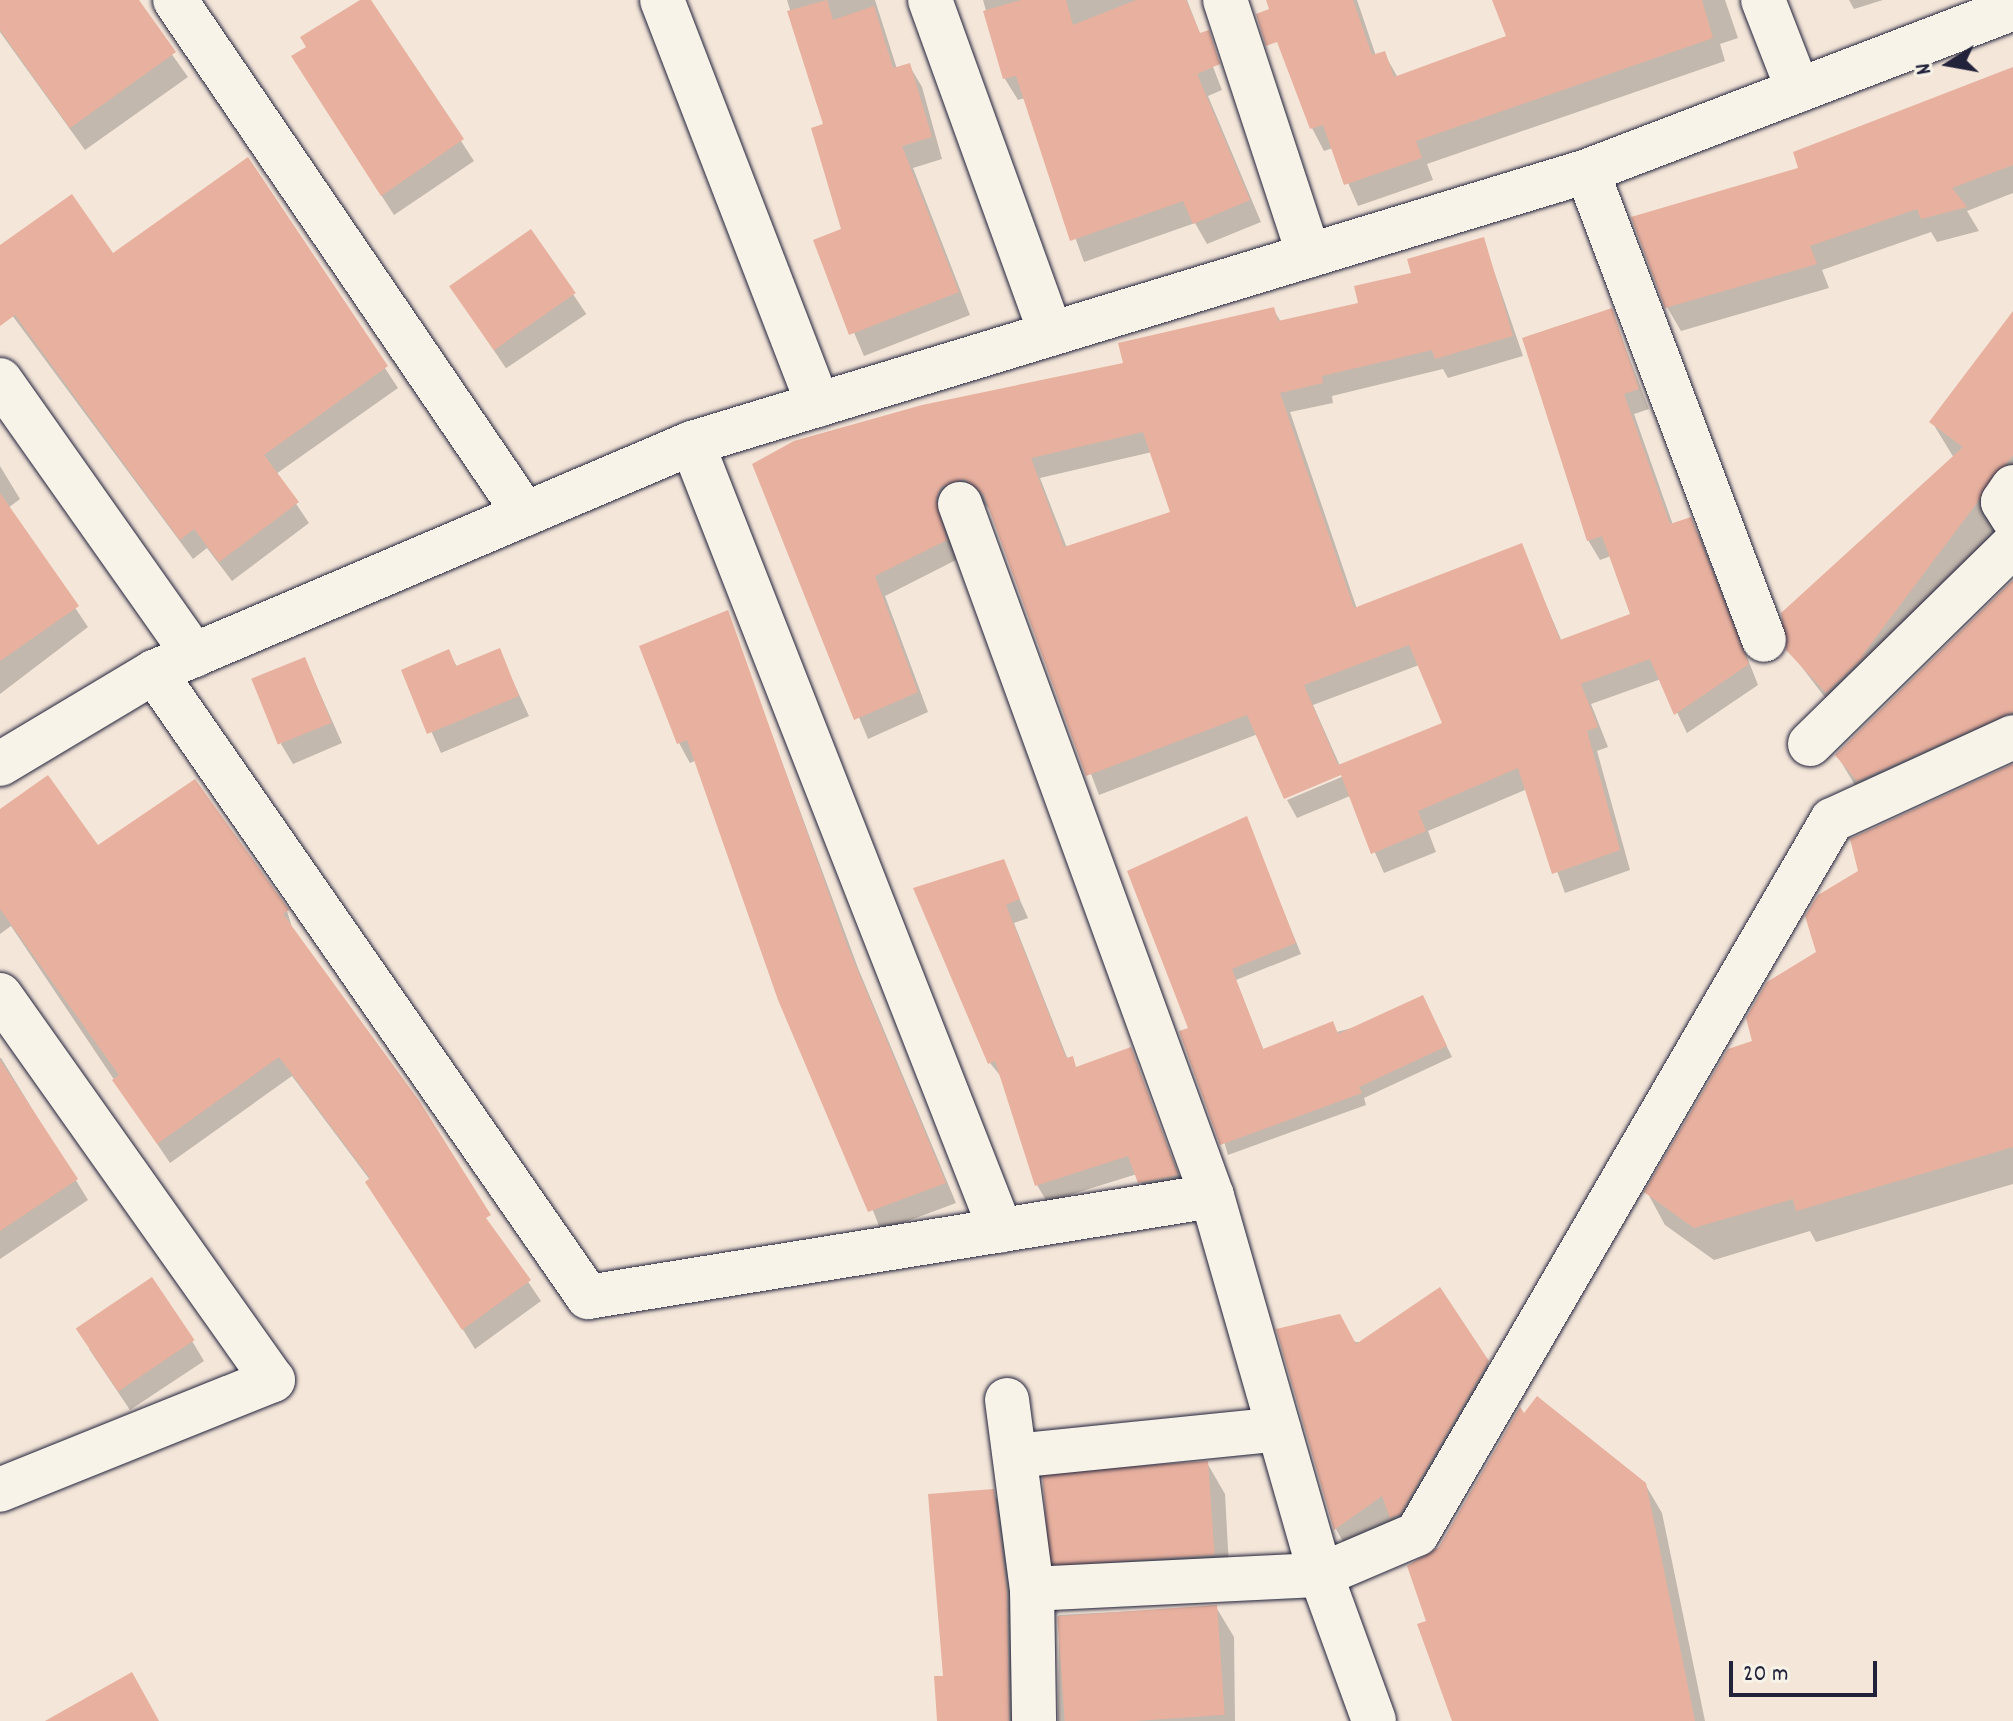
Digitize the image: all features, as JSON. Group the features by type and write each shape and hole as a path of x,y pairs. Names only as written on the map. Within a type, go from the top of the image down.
{"street":[{"path":"175,0 525,514"},
{"path":"662,0 818,405"},
{"path":"930,0 1051,334"},
{"path":"1225,0 1309,256"},
{"path":"1763,0 1798,90"},
{"path":"0,764 154,672 692,443 1587,171 2013,8"},
{"path":"1587,171 1764,640"},
{"path":"0,380 194,655"},
{"path":"692,443 1001,1231"},
{"path":"2013,487 2003,502 2013,518"},
{"path":"960,504 1212,1196 1321,1575 1374,1721"},
{"path":"1810,744 2013,545"},
{"path":"154,672 588,1297 1212,1196"},
{"path":"1032,1589 1321,1575 1417,1534 1832,820 2013,737"},
{"path":"0,995 273,1380 0,1490"},
{"path":"1007,1400 1032,1589 1034,1721"},
{"path":"1015,1456 1279,1429"}],"building":[{"path":"0,0 139,0 176,52 70,128 0,30"},
{"path":"360,0 371,0 464,139 381,196 291,56 306,47 300,37"},
{"path":"827,0 833,20 874,6 893,68 910,63 932,137 902,146 959,292 849,335 813,240 841,229 811,128 823,124 787,11"},
{"path":"1021,0 1066,0 1073,25 1136,0 1186,0 1200,33 1209,30 1220,64 1197,74 1250,200 1193,224 1183,201 1070,241 1016,76 1003,79 983,11"},
{"path":"1266,0 1353,0 1372,55 1385,51 1394,77 1506,36 1492,0 1702,0 1713,38 1416,141 1422,158 1344,185 1323,125 1310,129 1277,42 1266,46 1256,14 1269,9"},
{"path":"2013,67 2013,165 1952,188 1967,207 1921,219 1917,209 1810,246 1817,264 1665,308 1631,217 1798,168 1793,152"},
{"path":"248,157 388,366 264,455 299,502 219,562 194,529 180,540 15,315 0,326 0,245 72,194 113,253"},
{"path":"531,229 576,293 494,350 449,286"},
{"path":"1484,237 1513,336 1435,359 1432,350 1322,376 1323,383 1280,393 1354,608 1522,543 1560,640 1630,614 1602,536 1587,541 1522,338 1612,308 1639,389 1624,394 1670,524 1691,517 1749,664 1674,715 1650,659 1581,684 1598,727 1587,731 1620,850 1552,874 1518,768 1418,811 1426,831 1371,854 1341,775 1284,799 1247,715 1086,776 984,495 964,479 941,487 936,499 947,540 875,576 918,692 854,720 752,464 794,441 922,405 1123,363 1118,343 1274,307 1278,321 1358,303 1354,286 1411,273 1407,259","holes":["1143,432 1170,512 1064,547 1031,458","1409,645 1442,723 1338,765 1304,685"]},
{"path":"2013,311 2013,455 1861,657 1869,652 1826,693 1786,650 1781,613 1963,447 1929,422"},
{"path":"0,493 79,606 0,661"},
{"path":"2013,580 2013,712 1857,781 1835,755"},
{"path":"728,610 847,945 946,1183 868,1212 778,1000 687,740 677,744 639,646"},
{"path":"500,648 519,696 427,734 401,670 449,649 456,666"},
{"path":"305,657 332,723 278,745 251,679"},
{"path":"2013,764 2013,1147 1796,1211 1793,1199 1694,1228 1644,1192 1728,1049 1752,1041 1746,1018 1767,982 1816,952 1805,916 1818,895 1858,871 1850,839"},
{"path":"48,775 98,845 195,779 289,910 283,914 420,1102 491,1215 486,1218 531,1280 462,1330 365,1182 370,1178 279,1057 157,1144 112,1080 119,1075 0,909 0,809"},
{"path":"1247,816 1296,943 1232,969 1263,1049 1333,1021 1338,1034 1423,995 1447,1046 1359,1087 1362,1093 1220,1145 1179,1031 1188,1028 1127,871"},
{"path":"1004,859 1020,899 1006,905 1066,1058 1073,1056 1076,1067 1131,1047 1178,1175 1138,1183 1128,1156 1035,1186 995,1061 988,1064 913,888"},
{"path":"0,1060 78,1179 0,1231"},
{"path":"152,1277 194,1340 118,1391 76,1328"},
{"path":"1440,1287 1489,1361 1400,1514 1390,1518 1382,1496 1334,1530 1276,1329 1340,1314 1356,1344"},
{"path":"1537,1396 1646,1483 1695,1721 1452,1721 1417,1624 1426,1621 1407,1566 1439,1547 1520,1407 1524,1413"},
{"path":"1208,1461 1215,1555 1049,1566 1042,1473"},
{"path":"994,1489 1007,1591 1009,1721 937,1721 934,1676 943,1676 928,1494"},
{"path":"1217,1605 1225,1715 1135,1721 1065,1721 1057,1616"},
{"path":"132,1672 159,1721 45,1721"}]}
